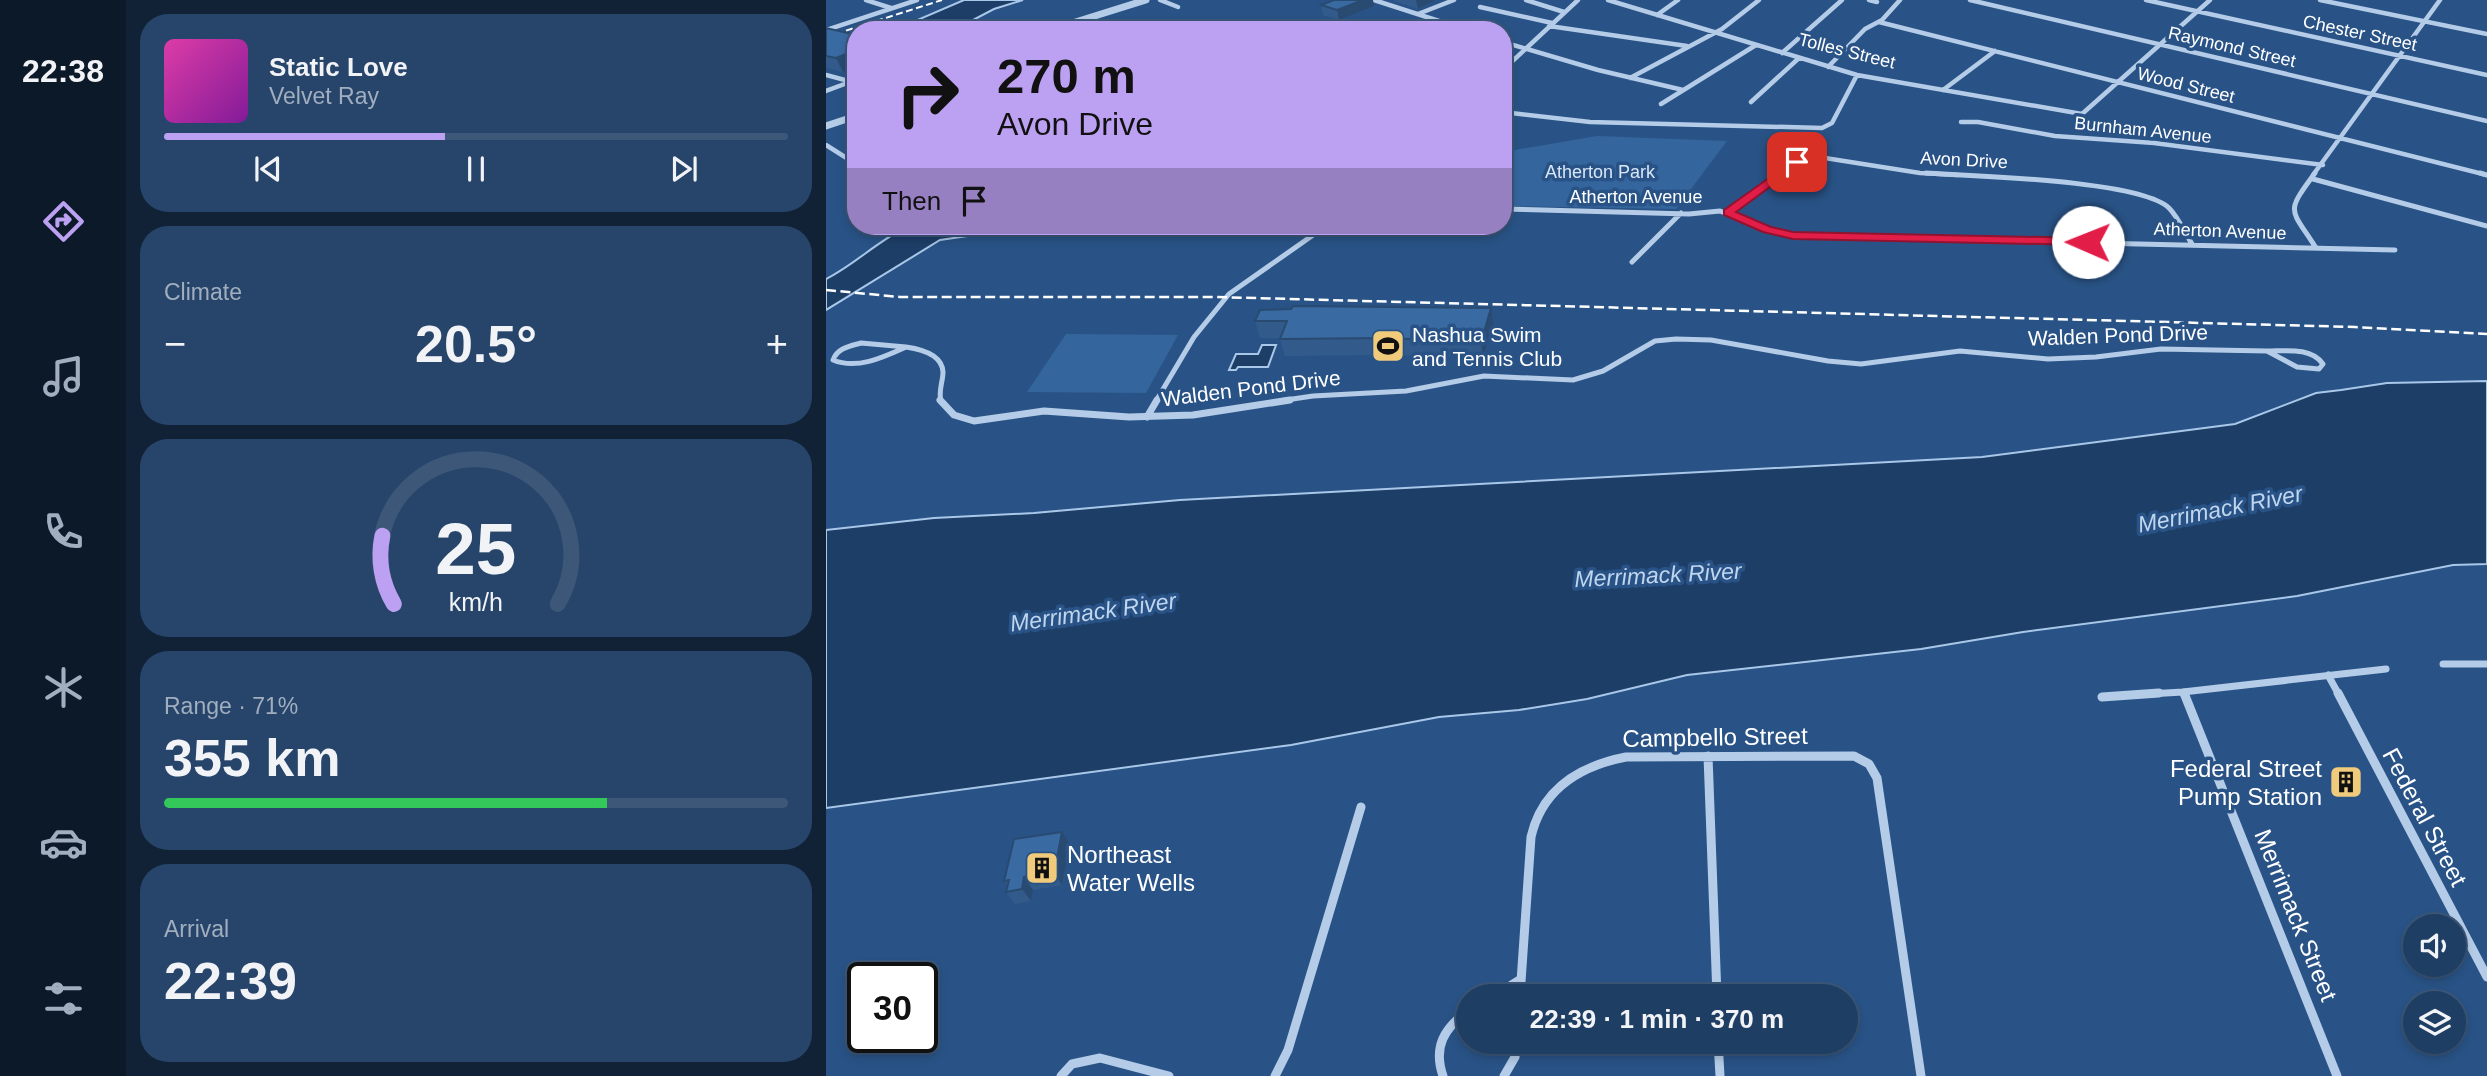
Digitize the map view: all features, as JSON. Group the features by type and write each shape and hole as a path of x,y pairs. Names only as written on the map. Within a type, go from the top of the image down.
{"street":[{"path":"866,0 891,9"},
{"path":"854,21 917,0"},
{"path":"1079,21 1146,0"},
{"path":"1160,0 1178,7"},
{"path":"1374,0 1439,21"},
{"path":"1417,14 1454,0"},
{"path":"1526,0 1564,12"},
{"path":"1512,61 1578,0"},
{"name":"Tolles Street","path":"1608,0 1625,2 1657,15 1857,75 2082,114 2119,82"},
{"path":"1657,15 1678,0"},
{"path":"1630,78 1722,30 1759,0"},
{"path":"1782,53 1842,0"},
{"path":"1870,0 1877,2"},
{"path":"1828,67 1865,29 1879,22 1900,0"},
{"name":"Raymond Street","path":"1970,0 2487,121"},
{"name":"Chester Street","path":"2146,0 2487,75"},
{"path":"2119,82 2210,0"},
{"path":"2320,0 2487,34"},
{"path":"2316,248 2297,219 2293,207 2297,196 2313,179 2440,0"},
{"path":"1480,7 1505,14 1518,13 1550,25 1687,47"},
{"name":"Wood Street","path":"1879,22 2487,174"},
{"path":"826,30 847,23"},
{"path":"1512,45 1683,90"},
{"path":"1661,104 1756,45"},
{"path":"1943,90 1995,51"},
{"path":"1751,102 1799,58"},
{"path":"826,75 847,80"},
{"path":"1512,113 1590,122 1827,127 1857,75"},
{"path":"826,91 847,84"},
{"path":"826,126 847,119"},
{"name":"Burnham Avenue","path":"1961,122 1978,122 2055,136 2154,144 2323,165"},
{"path":"826,145 847,158"},
{"name":"Avon Drive","path":"1728,212 1793,164 1807,159 1825,159 1920,173 2046,180 2126,191 2155,199 2169,208 2192,244"},
{"path":"2313,179 2487,226"},
{"name":"Atherton Avenue","path":"1512,209 1728,212 1767,229 1800,236 2395,250"},
{"path":"1632,262 1681,213"},
{"path":"1147,417 1214,312 1224,306 1241,286 1313,235"},
{"name":"Walden Pond Drive","path":"907,347 862,362 845,364 834,360 838,351 855,344 907,347 923,350 935,356 943,371 939,396 941,403 954,415 986,421 1044,411 1147,417 1220,412 1313,396 1406,391 1484,376 1581,379 1614,365 1645,345 1676,339 1711,340 1828,361 1861,364 1960,351 2061,359 2161,349 2266,350 2309,353 2323,364 2319,369 2303,369 2266,350"},
{"path":"2443,664 2487,664"},
{"path":"2102,697 2183,692 2386,669"},
{"name":"Federal Street","path":"2328,676 2487,977"},
{"name":"Merrimack Street","path":"2183,692 2337,1076"},
{"path":"1708,756 1717,984"},
{"name":"Campbello Street","path":"1521,984 1528,853 1533,827 1553,792 1583,769 1605,760 1626,757 1854,757 1869,764 1877,778 1921,1076"},
{"path":"1275,1076 1288,1050 1361,807"},
{"path":"1513,984 1521,979"},
{"path":"1443,1076 1438,1065 1440,1038 1456,1020"},
{"path":"1504,1076 1515,1054"},
{"path":"1719,1054 1720,1076"},
{"path":"1061,1076 1072,1064 1100,1058 1169,1076"}],"green space":[{"name":"Atherton Park","path":"1597,136 1727,141 1676,209 1512,206 1512,150"},
{"path":"1066,334 1178,335 1146,393 1027,392"}],"water":[{"path":"964,0 1023,0 994,9 971,21 915,21"},
{"path":"892,235 975,235 940,240 826,310 826,279"},
{"path":"1262,345 1276,345 1268,367 1238,367 1236,370 1229,370 1236,354 1258,354"},
{"name":"Merrimack River","path":"2487,381 2487,564 2453,565 2297,596 2023,632 1921,649 1687,675 1587,699 1519,710 1439,717 1291,745 826,808 826,530 934,518 1034,513 1180,500 1982,457 2235,424 2316,393 2387,383"}],"building":[{"path":"1334,0 1363,0 1337,10 1321,5"},
{"path":"826,28 847,33 847,54 836,58 826,56"},
{"path":"1293,306 1491,308 1481,342 1387,338 1280,339 1287,321 1255,321 1260,310 1291,309"},
{"path":"1062,832 1054,873 1024,877 1022,889 1006,892 1009,880 1004,881 1014,839"}],"railway":[{"path":"876,21 942,0"},
{"path":"826,37 847,30"},
{"path":"826,290 900,297 1214,297 2355,327 2487,334"}],"place":[{"name":"Nashua Swim and Tennis Club","path":"1388,346"},
{"name":"Federal Street Pump Station","path":"2346,782"},
{"name":"Northeast Water Wells","path":"1042,868"}],"route":[{"path":"1797,162 1728,212 1767,229 1793,235 2088,242"}]}
